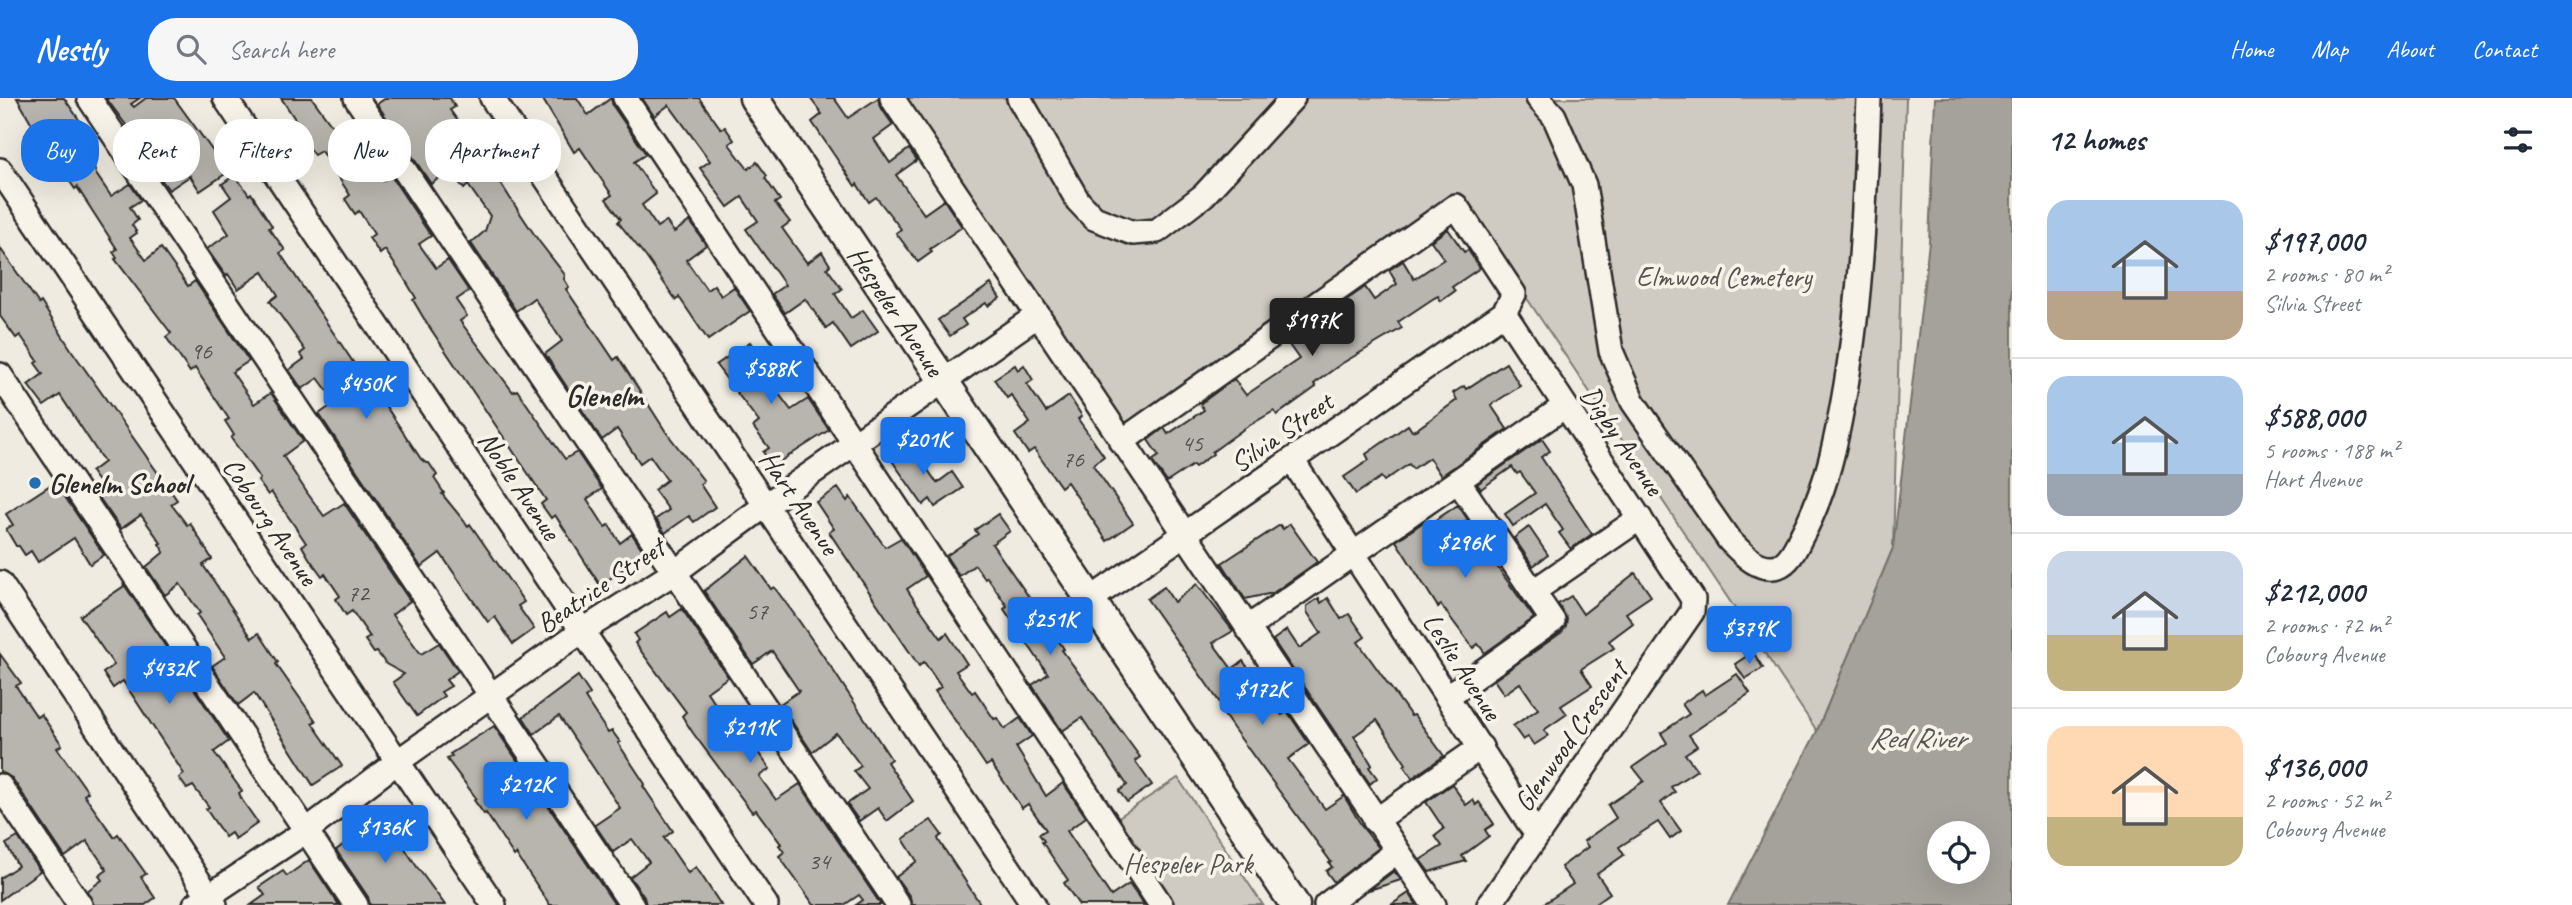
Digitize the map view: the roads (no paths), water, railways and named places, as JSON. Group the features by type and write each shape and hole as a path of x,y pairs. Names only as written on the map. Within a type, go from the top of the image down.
{"main road":[{"name":"Hespeler Avenue","path":"754,98 1295,905"}],"street":[{"path":"89,98 632,905"},
{"name":"Noble Avenue","path":"225,98 766,905"},
{"path":"356,98 898,905"},
{"name":"Hart Avenue","path":"492,98 1034,905"},
{"path":"625,98 1161,905"},
{"path":"892,98 1375,821 1434,905"},
{"path":"1020,98 1078,201 1094,218 1133,233 1157,231 1204,195 1293,98"},
{"path":"1538,98 1554,116 1584,185 1611,351 1633,402 1729,540 1749,559 1764,566 1779,566 1791,556 1797,546 1827,477 1838,434 1856,324 1864,227 1869,98"},
{"name":"Cobourg Avenue","path":"0,170 494,905"},
{"path":"1121,442 1456,206 1514,294 1504,313"},
{"name":"Digby Avenue","path":"1504,313 1693,599"},
{"name":"Silvia Street","path":"1091,599 1504,313"},
{"name":"Beatrice Street","path":"206,902 582,631 675,572 855,442 1038,316"},
{"path":"0,375 356,905"},
{"path":"1247,628 1565,406"},
{"name":"Leslie Avenue","path":"1292,460 1537,835"},
{"path":"1448,696 1553,621 1458,481"},
{"path":"1534,591 1640,517"},
{"path":"0,583 206,902"},
{"name":"Glenwood Crescent","path":"1489,905 1692,612 1693,599"},
{"path":"1375,821 1480,747"},
{"path":"0,786 80,905"},
{"path":"1326,905 1396,852"}],"water":[{"name":"Red River","path":"1935,98 2012,98 2012,905 1728,905 1817,731 1893,548 1929,242"}],"place":[{"name":"Glenelm School","path":"35,483"}],"district":[{"name":"Glenelm","path":"604,396"}],"park label":[{"name":"Elmwood Cemetery","path":"1724,276"},
{"name":"Hespeler Park","path":"1188,863"}]}
